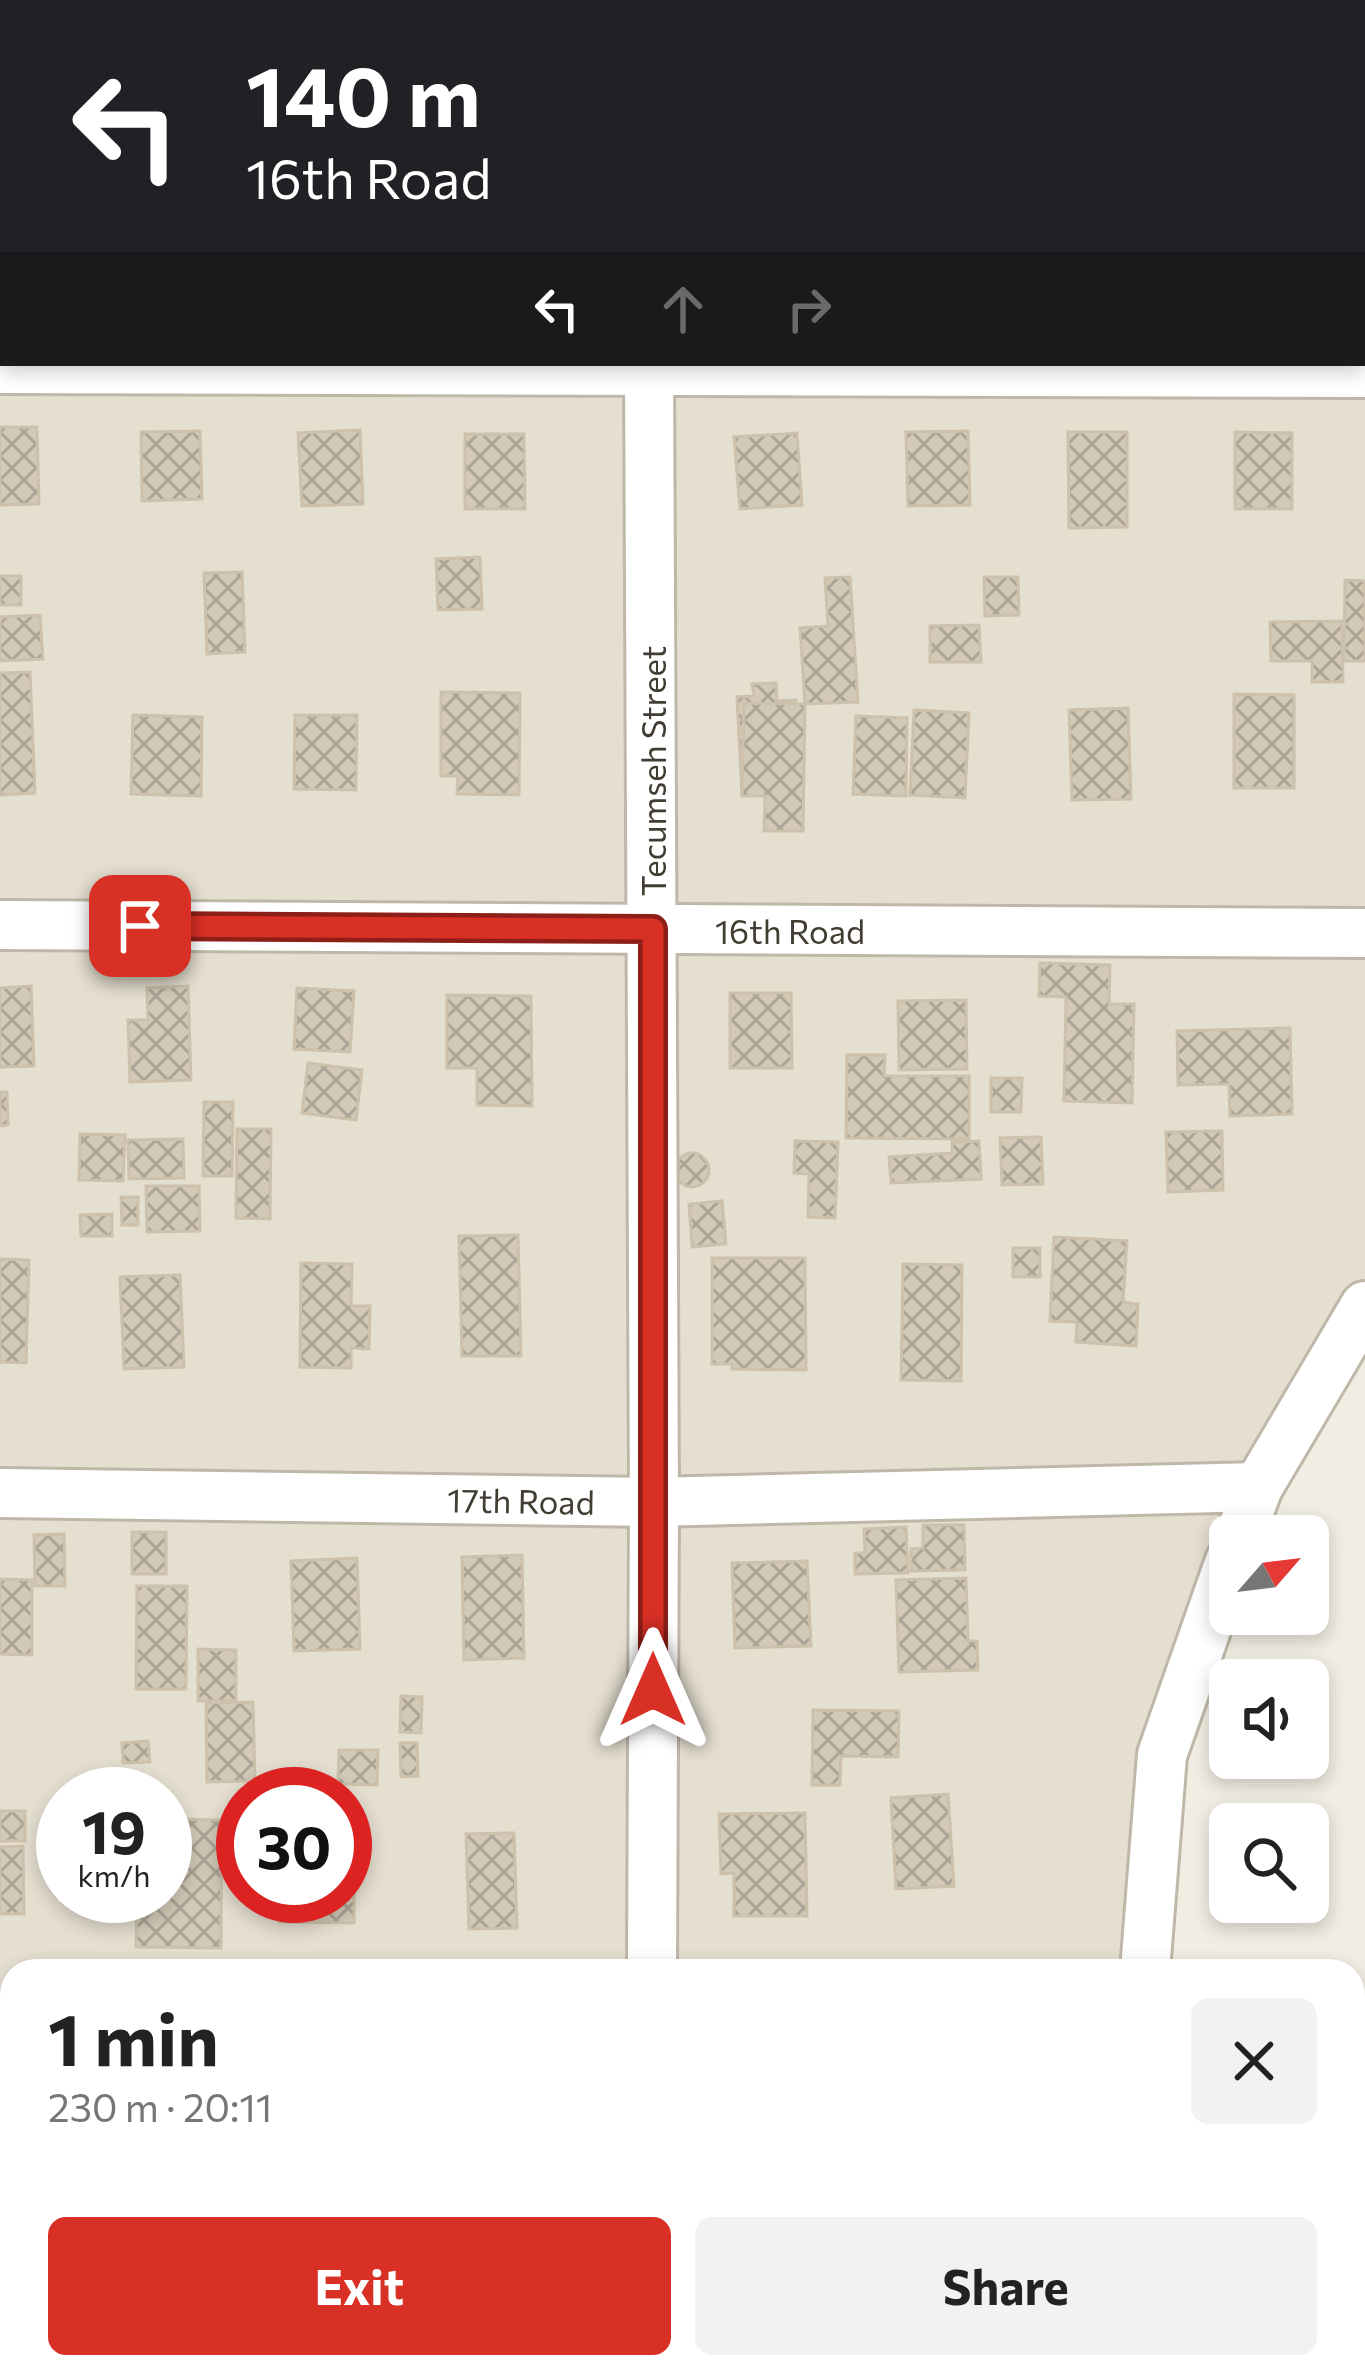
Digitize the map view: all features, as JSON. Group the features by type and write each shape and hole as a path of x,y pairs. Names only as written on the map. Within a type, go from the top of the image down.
{"street":[{"name":"Tecumseh Street","path":"649,368 652,1959"},
{"path":"0,369 1365,374"},
{"name":"16th Road","path":"0,925 1365,932"},
{"path":"1248,1515 1258,1487 1365,1306"},
{"name":"17th Road","path":"0,1493 654,1502 1258,1487"},
{"path":"1145,1959 1162,1755 1209,1622"}],"shaded area":[{"path":"0,366 1365,366 1365,1306 1260,1515 1209,1515 1209,1617 1147,1959 0,1959"}],"building":[{"path":"0,427 37,427 39,504 0,505"},
{"path":"360,430 363,504 302,506 298,433"},
{"path":"200,431 202,499 142,501 141,432"},
{"path":"968,431 970,505 908,506 906,432"},
{"path":"1068,432 1127,432 1127,527 1069,528"},
{"path":"1235,432 1292,433 1292,509 1235,509"},
{"path":"797,433 802,505 740,509 734,437"},
{"path":"465,434 524,434 525,509 465,509"},
{"path":"480,557 482,609 438,610 436,559"},
{"path":"242,572 245,652 207,654 204,573"},
{"path":"0,576 21,576 21,605 0,605"},
{"path":"850,577 858,702 805,704 800,628 828,626 825,578"},
{"path":"984,577 1018,577 1019,615 985,616"},
{"path":"1345,580 1365,581 1365,661 1344,661"},
{"path":"40,615 43,659 0,661 0,617"},
{"path":"1342,621 1343,682 1312,682 1312,661 1271,661 1270,622"},
{"path":"979,625 981,662 930,662 930,626"},
{"path":"30,672 35,793 0,795 0,673"},
{"path":"776,683 777,701 796,700 799,759 769,760 770,794 742,796 737,697 754,696 752,684"},
{"path":"441,692 520,693 519,795 457,794 458,776 441,776"},
{"path":"1234,694 1294,695 1294,788 1234,788"},
{"path":"744,703 805,704 803,831 764,831 765,796 742,796"},
{"path":"1128,708 1131,799 1072,800 1069,710"},
{"path":"914,710 969,713 965,798 910,795"},
{"path":"133,715 202,717 201,796 131,794"},
{"path":"295,715 357,715 356,790 294,789"},
{"path":"856,716 907,718 906,796 853,794"},
{"path":"1040,963 1110,965 1109,1004 1134,1004 1132,1103 1064,1101 1066,997 1039,996"},
{"path":"31,986 34,1066 0,1067 0,988"},
{"path":"188,986 191,1080 130,1082 128,1020 148,1020 147,988"},
{"path":"297,988 354,991 350,1052 294,1049"},
{"path":"730,993 791,993 792,1068 730,1068"},
{"path":"447,995 531,996 532,1106 477,1105 477,1068 447,1068"},
{"path":"966,1000 967,1069 899,1070 898,1001"},
{"path":"1290,1028 1292,1114 1230,1116 1229,1084 1178,1085 1177,1031"},
{"path":"847,1055 885,1055 884,1076 969,1076 969,1139 846,1138"},
{"path":"308,1063 362,1070 356,1120 302,1113"},
{"path":"991,1078 1022,1078 1021,1112 991,1112"},
{"path":"0,1092 7,1092 8,1125 0,1126"},
{"path":"204,1102 233,1102 232,1176 203,1176"},
{"path":"237,1129 271,1129 270,1219 236,1218"},
{"path":"1222,1131 1223,1190 1168,1192 1166,1132"},
{"path":"80,1134 125,1135 123,1181 79,1180"},
{"path":"1041,1137 1043,1184 1002,1185 1000,1138"},
{"path":"183,1139 184,1178 129,1179 128,1140"},
{"path":"795,1141 838,1142 835,1218 808,1217 809,1174 794,1173"},
{"path":"979,1141 981,1179 891,1183 889,1157 952,1153 952,1142"},
{"path":"692,1153 704,1158 709,1170 704,1182 692,1187 680,1182 675,1170 680,1158"},
{"path":"146,1186 199,1186 200,1231 147,1232"},
{"path":"121,1197 138,1197 138,1225 122,1225"},
{"path":"722,1201 726,1244 692,1247 689,1204"},
{"path":"112,1214 112,1236 81,1236 80,1215"},
{"path":"518,1235 521,1356 462,1356 459,1236"},
{"path":"1054,1237 1127,1241 1123,1302 1138,1304 1136,1346 1076,1342 1077,1322 1050,1321"},
{"path":"1013,1248 1040,1248 1040,1277 1013,1277"},
{"path":"712,1258 805,1258 806,1370 732,1369 732,1364 712,1364"},
{"path":"0,1259 29,1260 26,1363 0,1362"},
{"path":"301,1263 352,1264 351,1306 370,1306 369,1349 351,1348 351,1368 300,1367"},
{"path":"903,1264 962,1265 961,1381 901,1380"},
{"path":"180,1275 184,1367 124,1369 120,1277"},
{"path":"923,1525 964,1525 965,1570 911,1571 911,1549 923,1548"},
{"path":"906,1527 908,1573 855,1574 855,1553 865,1553 864,1529"},
{"path":"132,1532 166,1532 166,1574 132,1574"},
{"path":"64,1534 65,1586 35,1586 34,1535"},
{"path":"522,1555 524,1658 464,1660 462,1557"},
{"path":"357,1558 360,1649 294,1651 291,1561"},
{"path":"807,1561 811,1646 735,1648 732,1563"},
{"path":"966,1578 968,1641 977,1641 978,1670 899,1672 896,1580"},
{"path":"0,1579 32,1580 32,1655 0,1654"},
{"path":"137,1586 187,1586 186,1689 136,1689"},
{"path":"198,1649 236,1650 236,1701 198,1701"},
{"path":"401,1696 422,1697 421,1733 400,1732"},
{"path":"253,1702 255,1767 216,1767 216,1782 207,1782 206,1703"},
{"path":"813,1710 899,1711 898,1757 841,1756 840,1785 812,1785"},
{"path":"148,1741 150,1762 123,1763 122,1743"},
{"path":"400,1743 417,1743 418,1776 401,1777"},
{"path":"339,1750 378,1750 377,1785 372,1785 372,1767 338,1767"},
{"path":"948,1794 954,1886 896,1889 891,1798"},
{"path":"0,1811 25,1811 25,1841 0,1841"},
{"path":"805,1813 807,1916 734,1916 734,1873 721,1874 719,1814"},
{"path":"192,1819 216,1820 216,1923 221,1923 221,1948 136,1947 136,1923 192,1923"},
{"path":"514,1833 517,1928 469,1929 466,1834"},
{"path":"23,1846 24,1914 0,1914 0,1847"}],"route":[{"path":"140,926 653,929 653,1690"}]}
